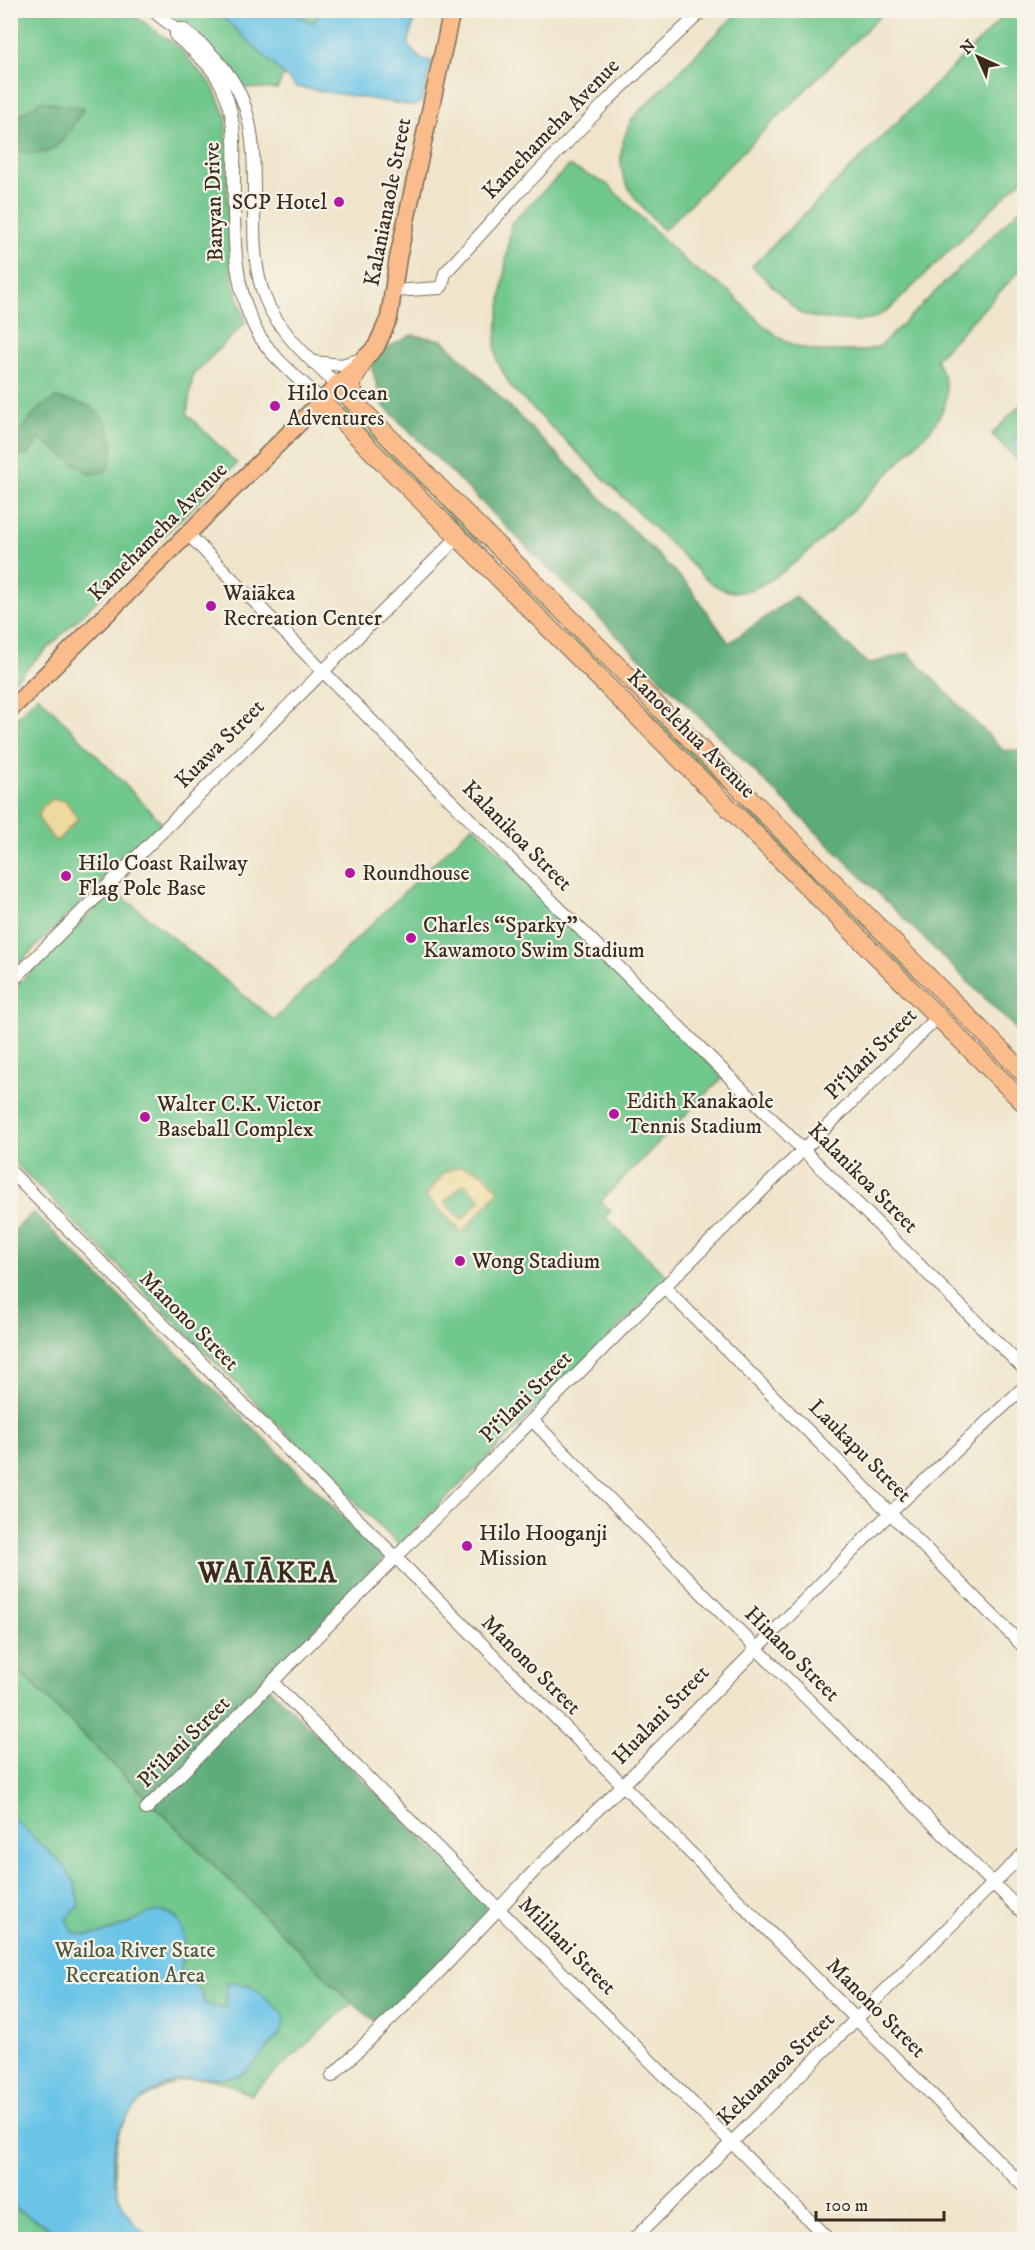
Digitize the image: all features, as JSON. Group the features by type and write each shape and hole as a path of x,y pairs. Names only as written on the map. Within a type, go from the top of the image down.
{"highway":[{"path":"359,407 351,385 364,358"},
{"name":"Kanoelehua Avenue","path":"337,386 1024,1073"},
{"name":"Kanoelehua Avenue","path":"322,400 1024,1102"},
{"path":"920,968 936,1003 938,1017 951,1016 974,1022"}],"main road":[{"name":"Kalanianaole Street","path":"337,386 376,347 386,327 417,168 452,10"},
{"name":"Kamehameha Avenue","path":"10,711 337,386"}],"street":[{"name":"Banyan Drive","path":"152,10 176,29 183,29 210,51 244,99 254,140 254,245 260,284 276,320 337,386"},
{"name":"Kamehameha Avenue","path":"393,294 441,287 445,273 512,199 608,100 703,10"},
{"name":"Banyan Drive","path":"176,29 176,36 217,77 229,108 235,138 235,260 246,302 257,330 322,400"},
{"path":"314,362 341,365 364,358"},
{"name":"Kalanikoa Street","path":"188,534 429,779 1024,1369"},
{"name":"Kuawa Street","path":"10,983 459,536"},
{"name":"Pi‘ilani Street","path":"146,1809 664,1287 938,1017"},
{"name":"Manono Street","path":"10,1171 1024,2187"},
{"name":"Laukapu Street","path":"664,1287 1024,1647"},
{"name":"Hualani Street","path":"332,2076 500,1909 540,1865 622,1786 891,1512 1024,1387"},
{"name":"Hinano Street","path":"532,1421 1024,1914"},
{"name":"Mililani Street","path":"273,1683 830,2240"},
{"name":"Kekuanaoa Street","path":"633,2240 1024,1853"}],"green space":[{"path":"11,11 128,11 177,46 212,85 226,117 228,227 233,282 246,322 193,375 187,414 237,464 11,684"},
{"path":"156,11 235,11 286,71 277,89 245,88"},
{"path":"295,11 321,11 314,23 297,16"},
{"path":"739,11 885,11 664,230 640,204 625,180 621,167 624,137 632,119"},
{"path":"1009,11 1024,11 1024,177 892,307 875,318 856,321 816,318 800,313 752,266"},
{"path":"41,101 84,108 63,139 48,151 38,153 12,148 13,119"},
{"path":"569,166 607,184 696,270 729,291 763,325 780,338 798,347 818,351 864,351 880,346 1024,205 1024,266 936,359 944,379 946,396 942,412 930,430 841,521 789,567 765,583 745,591 729,591 707,580 511,387 497,361 495,346 511,223"},
{"path":"412,335 443,340 688,585 729,643 795,596 868,664 908,653 1003,750 1024,751 1024,1037 383,405 371,366 380,351"},
{"path":"56,398 89,406 105,422 109,429 112,446 110,463 106,471 90,474 40,439 28,455 13,455 11,435 23,429 38,409"},
{"path":"1024,401 1024,467 992,434"},
{"path":"346,409 906,965 920,985 342,410"},
{"path":"38,695 162,823 11,971 11,724"},
{"path":"473,825 723,1077 601,1201 611,1211 605,1217 669,1278 399,1545 11,1159 11,991 114,890 274,1020"},
{"path":"33,1212 385,1557 264,1683 484,1898 488,1914 376,2022 352,2003 11,1662 10,1235"},
{"name":"Wailoa River State Recreation Area","path":"10,1662 352,2003 250,2095 213,2079 189,2079 165,2087 141,2100 129,2111 117,2142 115,2174 117,2190 129,2219 141,2231 155,2239 11,2239"}],"sand":[{"path":"53,799 66,801 78,819 58,840 54,840 38,818 42,807"},
{"path":"457,1167 471,1168 486,1176 499,1191 462,1233 426,1196 445,1172","holes":["464,1184 481,1200 462,1220 444,1202"]}],"water":[{"path":"212,11 295,11 297,16 314,23 321,11 416,11 408,45 419,58 432,61 422,101 414,106 297,87 224,18"},
{"path":"1024,428 1024,453 1012,441"},
{"path":"11,1816 64,1866 75,1883 79,1906 66,1919 74,1933 90,1935 105,1933 152,1912 164,1912 179,1922 184,1941 180,1970 200,1991 205,2004 225,2009 227,1983 251,1985 284,2014 281,2032 244,2073 226,2078 194,2078 176,2081 159,2088 132,2110 123,2124 116,2140 113,2158 116,2186 127,2213 139,2228 155,2239 59,2239 57,2232 11,2206"}],"place":[{"name":"SCP Hotel","path":"339,202"},
{"name":"Hilo Ocean Adventures","path":"275,406"},
{"name":"Waiākea Recreation Center","path":"211,606"},
{"name":"Roundhouse","path":"350,873"},
{"name":"Hilo Coast Railway Flag Pole Base","path":"66,876"},
{"name":"Charles “Sparky” Kawamoto Swim Stadium","path":"411,938"},
{"name":"Edith Kanakaole Tennis Stadium","path":"614,1114"},
{"name":"Walter C.K. Victor Baseball Complex","path":"145,1117"},
{"name":"Wong Stadium","path":"460,1261"},
{"name":"Hilo Hooganji Mission","path":"467,1546"}],"district":[{"name":"WAIĀKEA","path":"268,1573"}]}
